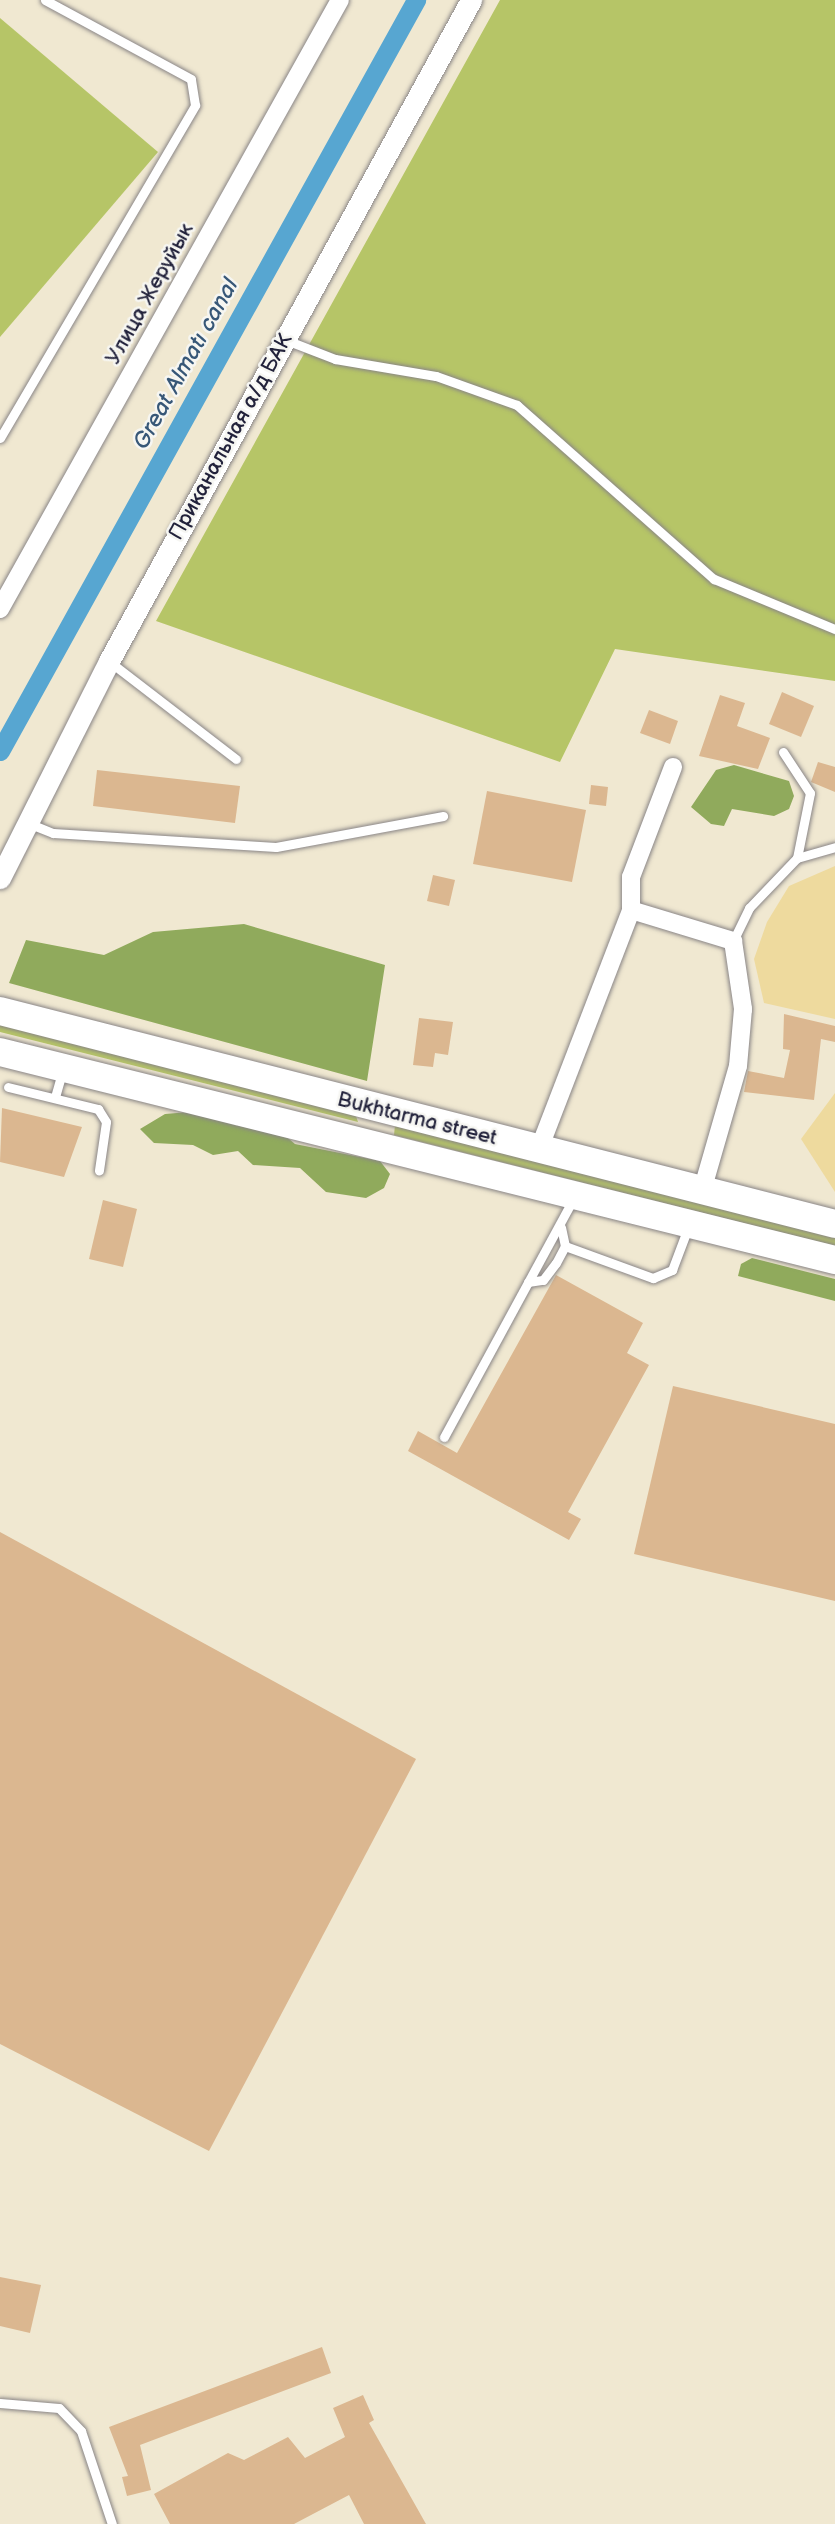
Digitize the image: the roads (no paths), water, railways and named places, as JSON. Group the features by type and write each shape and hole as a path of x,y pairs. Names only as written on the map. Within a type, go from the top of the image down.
{"main road":[{"name":"Bukhtarma street","path":"0,1011 383,1111 835,1224"},
{"name":"Bukhtarma street","path":"0,1052 835,1260"},
{"path":"373,1144 383,1111"}],"street":[{"name":"Приканальная а/д БАК","path":"0,878 109,661 471,0"},
{"name":"Улица Жеруйык","path":"0,610 335,2"},
{"path":"539,1149 631,909 631,877 673,767"},
{"path":"631,909 733,941 743,1009 738,1066 702,1191"}],"lane":[{"path":"0,438 195,105 191,79 45,0"},
{"path":"285,339 335,359 436,376 517,405 714,579 835,629"},
{"path":"109,661 236,759"},
{"path":"783,752 810,793 797,858"},
{"path":"26,822 52,833 276,847 443,816"},
{"path":"733,941 749,908 797,858 835,847"},
{"path":"55,1097 64,1067"},
{"path":"8,1087 55,1097 102,1115 99,1170"},
{"path":"444,1437 561,1227 574,1195"},
{"path":"565,1246 653,1278 672,1270 690,1223"},
{"path":"528,1282 543,1280 565,1246 561,1227"},
{"path":"0,2403 59,2408 81,2431 112,2524"}],"waterway":[{"name":"Great Almatı canal","path":"0,751 416,0"}]}
